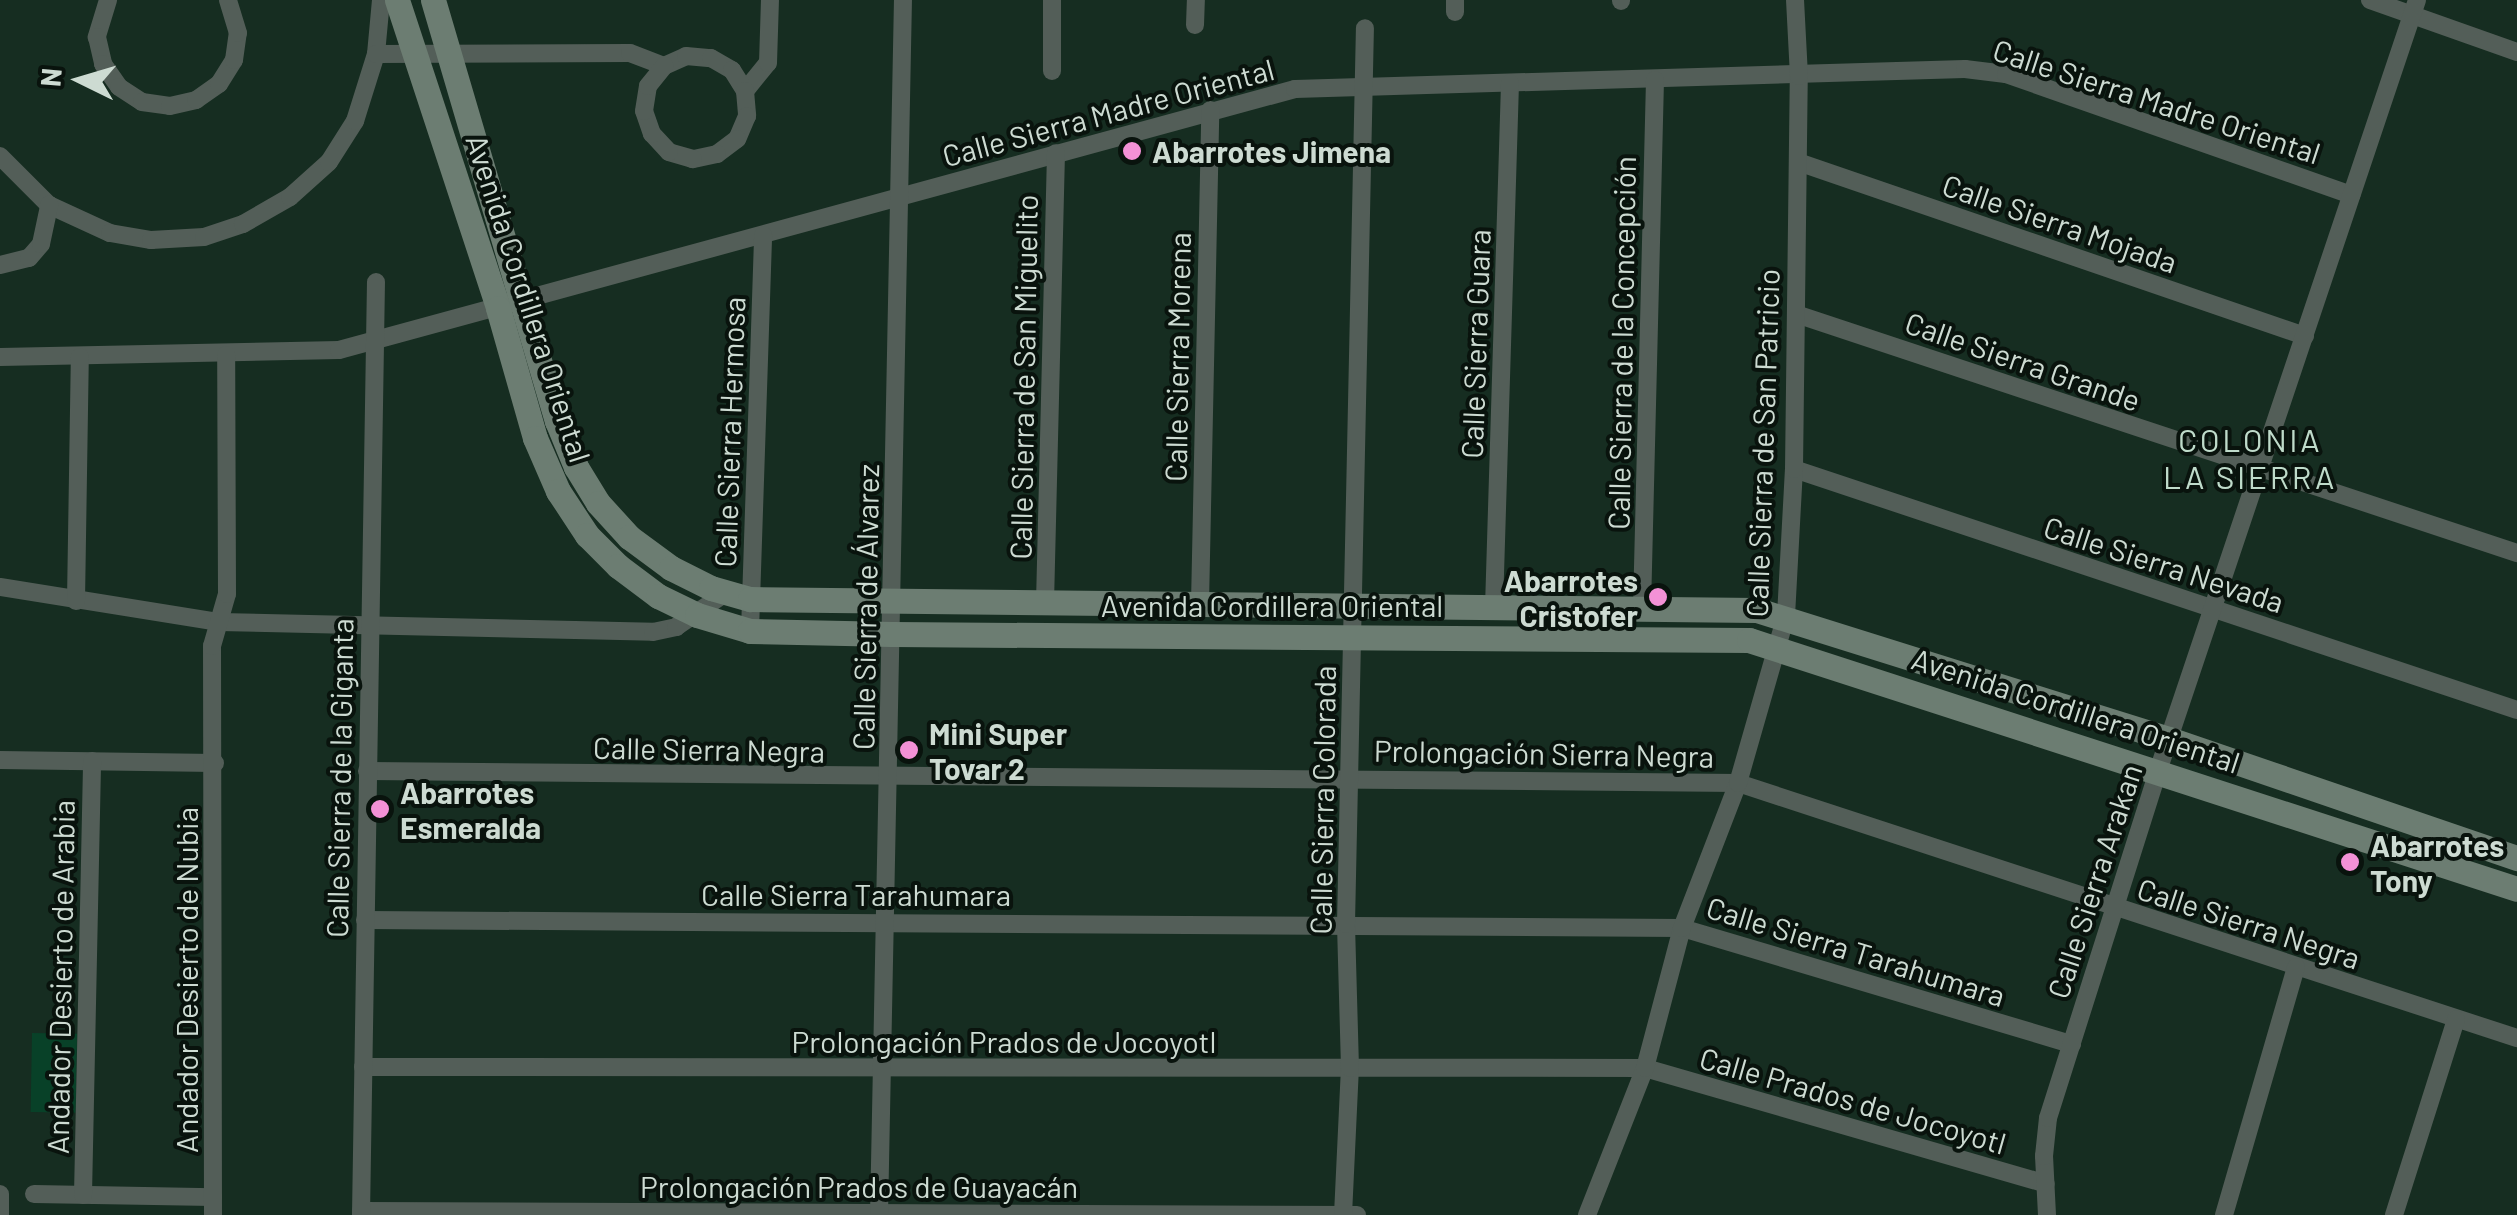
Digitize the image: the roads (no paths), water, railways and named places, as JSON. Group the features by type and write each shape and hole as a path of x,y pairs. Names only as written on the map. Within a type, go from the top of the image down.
{"street":[{"path":"108,0 97,37 103,64 130,94 170,106 196,100 219,84 234,60 238,33 228,0"},
{"path":"0,156 7,176 49,205 110,234 150,240 204,237 244,224 290,197 329,162 356,121 376,54 381,0"},
{"name":"Avenida Cordillera Oriental","path":"397,0 498,308 535,438 558,492 587,534 618,566 658,596 697,615 750,630 892,634 1352,640 1727,638 1779,648 2517,890"},
{"name":"Avenida Cordillera Oriental","path":"434,0 525,300 557,421 576,467 598,502 629,537 671,568 739,596 892,601 1746,609 1786,616 2169,738 2517,858"},
{"path":"745,91 768,63 770,0"},
{"name":"Calle Sierra de Álvarez","path":"879,1214 903,0"},
{"path":"1052,0 1052,71"},
{"path":"1195,25 1196,0"},
{"name":"Calle Sierra de San Patricio","path":"1586,1215 1644,1068 1682,928 1738,783 1786,616 1794,469 1799,76 1795,0"},
{"path":"2370,0 2414,8 2517,52"},
{"name":"Calle Sierra Arakan","path":"2048,1215 2048,1118 2158,771 2414,8"},
{"name":"Calle Sierra Colorada","path":"1344,1215 1350,1068 1346,924 1365,28"},
{"path":"376,54 630,53 664,66"},
{"path":"686,56 711,58 732,70 745,91 746,116 737,139 718,154 693,159 669,152 652,134 644,111 648,86 664,66 686,56"},
{"name":"Calle Sierra Madre Oriental","path":"0,358 306,354 373,342 1295,89 1965,69 2006,74 2351,195"},
{"name":"Calle Sierra de la Concepción","path":"1642,608 1655,80"},
{"name":"Calle Sierra Guara","path":"1494,607 1510,83"},
{"name":"Calle Sierra Morena","path":"1200,604 1210,110"},
{"name":"Calle Sierra de San Miguelito","path":"1045,602 1056,153"},
{"name":"Calle Sierra Mojada","path":"1798,162 2304,336"},
{"path":"0,264 29,258 41,244 49,205"},
{"name":"Calle Sierra Hermosa","path":"750,630 739,596 763,235"},
{"name":"Calle Sierra de la Giganta","path":"361,1213 376,282"},
{"name":"Calle Sierra Grande","path":"1796,314 2517,553"},
{"name":"Andador Desierto de Nubia","path":"213,1206 212,646 227,594 226,355"},
{"path":"76,601 80,357"},
{"name":"Calle Sierra Nevada","path":"1794,469 2517,710"},
{"path":"0,587 219,622 653,632 676,627 739,596"},
{"name":"Andador Desierto de Nubia","path":"0,760 215,763"},
{"name":"Andador Desierto de Arabia","path":"83,1195 92,761"},
{"name":"Calle Sierra Negra","path":"367,772 889,779 1350,779"},
{"name":"Prolongación Sierra Negra","path":"1350,779 1738,783"},
{"name":"Calle Sierra Negra","path":"1738,783 2517,1038"},
{"name":"Calle Sierra Tarahumara","path":"365,920 1682,928 2072,1044"},
{"path":"2224,1215 2296,967"},
{"path":"2394,1215 2456,1020"},
{"name":"Prolongación Prados de Jocoyotl","path":"363,1067 1644,1068"},
{"name":"Calle Prados de Jocoyotl","path":"1644,1068 2046,1184"},
{"path":"0,1194 0,1215"},
{"path":"34,1194 213,1206"},
{"name":"Prolongación Prados de Guayacán","path":"361,1213 1357,1215"}],"place":[{"name":"Abarrotes Jimena","path":"1132,151"},
{"name":"Abarrotes Cristofer","path":"1658,597"},
{"name":"Mini Super Tovar 2","path":"909,750"},
{"name":"Abarrotes Esmeralda","path":"380,809"},
{"name":"Abarrotes Tony","path":"2350,862"}],"district":[{"name":"COLONIA LA SIERRA","path":"2250,458"}]}
